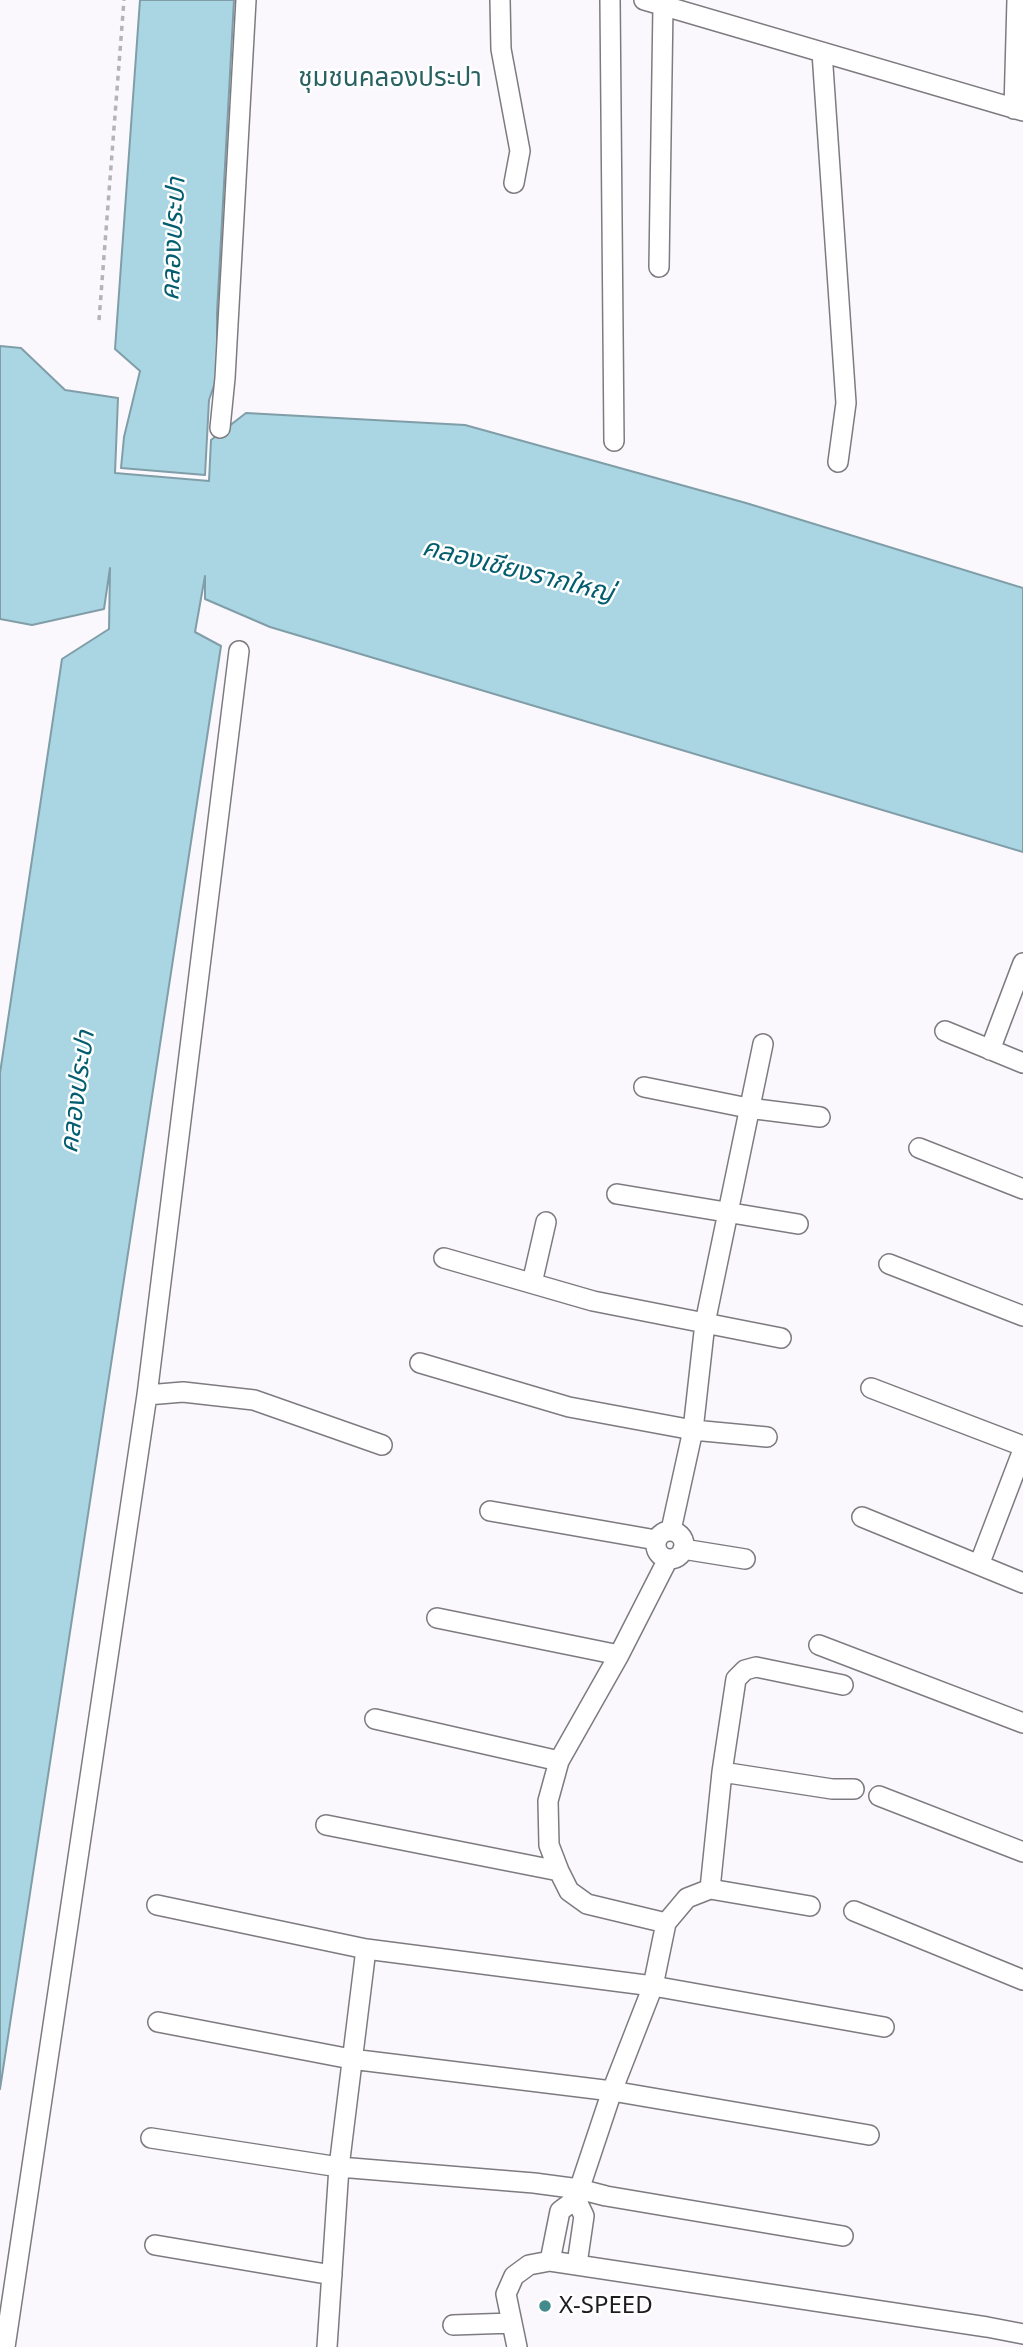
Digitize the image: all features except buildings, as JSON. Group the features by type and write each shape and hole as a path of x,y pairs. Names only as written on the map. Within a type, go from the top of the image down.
{"street":[{"path":"220,428 246,0"},
{"path":"500,0 501,49 520,151 514,183"},
{"path":"610,0 614,441"},
{"path":"643,0 1019,110 1017,0"},
{"path":"659,267 663,6"},
{"path":"822,52 846,403 838,462"},
{"path":"5,2347 147,1395 239,651"},
{"path":"990,1050 1023,963"},
{"path":"945,1031 1023,1063"},
{"path":"745,1559 659,1555 655,1545 663,1535 694,1430 705,1323 763,1044"},
{"path":"644,1087 748,1108 820,1117"},
{"path":"919,1148 1023,1189"},
{"path":"617,1194 798,1224"},
{"path":"532,1283 546,1222"},
{"path":"444,1258 593,1301 781,1338"},
{"path":"888,1264 1023,1316"},
{"path":"419,1363 569,1407 694,1430 767,1437"},
{"path":"871,1388 1023,1448 979,1565"},
{"path":"147,1395 183,1392 254,1400 382,1445"},
{"path":"490,1511 663,1535"},
{"path":"862,1517 1023,1583"},
{"path":"666,1923 587,1905 569,1891 549,1845 548,1801 559,1760 676,1554"},
{"path":"437,1618 620,1655"},
{"path":"819,1644 1023,1723"},
{"path":"710,1889 722,1772 736,1679 745,1670 755,1667 843,1685"},
{"path":"375,1719 559,1760"},
{"path":"722,1772 832,1789 854,1789"},
{"path":"879,1796 1023,1852"},
{"path":"326,1825 559,1871"},
{"path":"550,2261 560,2211 577,2194 611,2091 653,1986 666,1923 687,1898 710,1889 810,1906"},
{"path":"157,1905 366,1949 653,1986 884,2026"},
{"path":"855,1911 1023,1980"},
{"path":"327,2347 339,2167 366,1949"},
{"path":"158,2022 351,2059 611,2091 869,2135"},
{"path":"151,2138 339,2167 534,2183 577,2194 606,2196 843,2236"},
{"path":"577,2194 584,2216 577,2264"},
{"path":"155,2245 332,2275"},
{"path":"517,2347 506,2294 514,2276 529,2265 550,2261 1023,2334"},
{"path":"453,2325 512,2323"}],"path":[{"path":"99,320 124,0"}],"water":[{"name":"คลองประปา","path":"140,0 234,0 217,313 217,377 209,400 205,475 121,468 124,437 140,371 115,349"},
{"path":"0,346 21,348 65,390 118,398 115,473 209,481 211,440 246,413 465,425 746,503 1023,588 1023,852 270,627 205,599 205,576 195,632 221,646 0,2089 0,1073 62,659 109,629 110,568 104,609 32,625 0,619"}],"place":[{"name":"X-SPEED","path":"545,2306"}],"district":[{"name":"ชุมชนคลองประปา","path":"390,79"}],"water label":[{"name":"คลองเชียงรากใหญ่","path":"518,571"}]}
